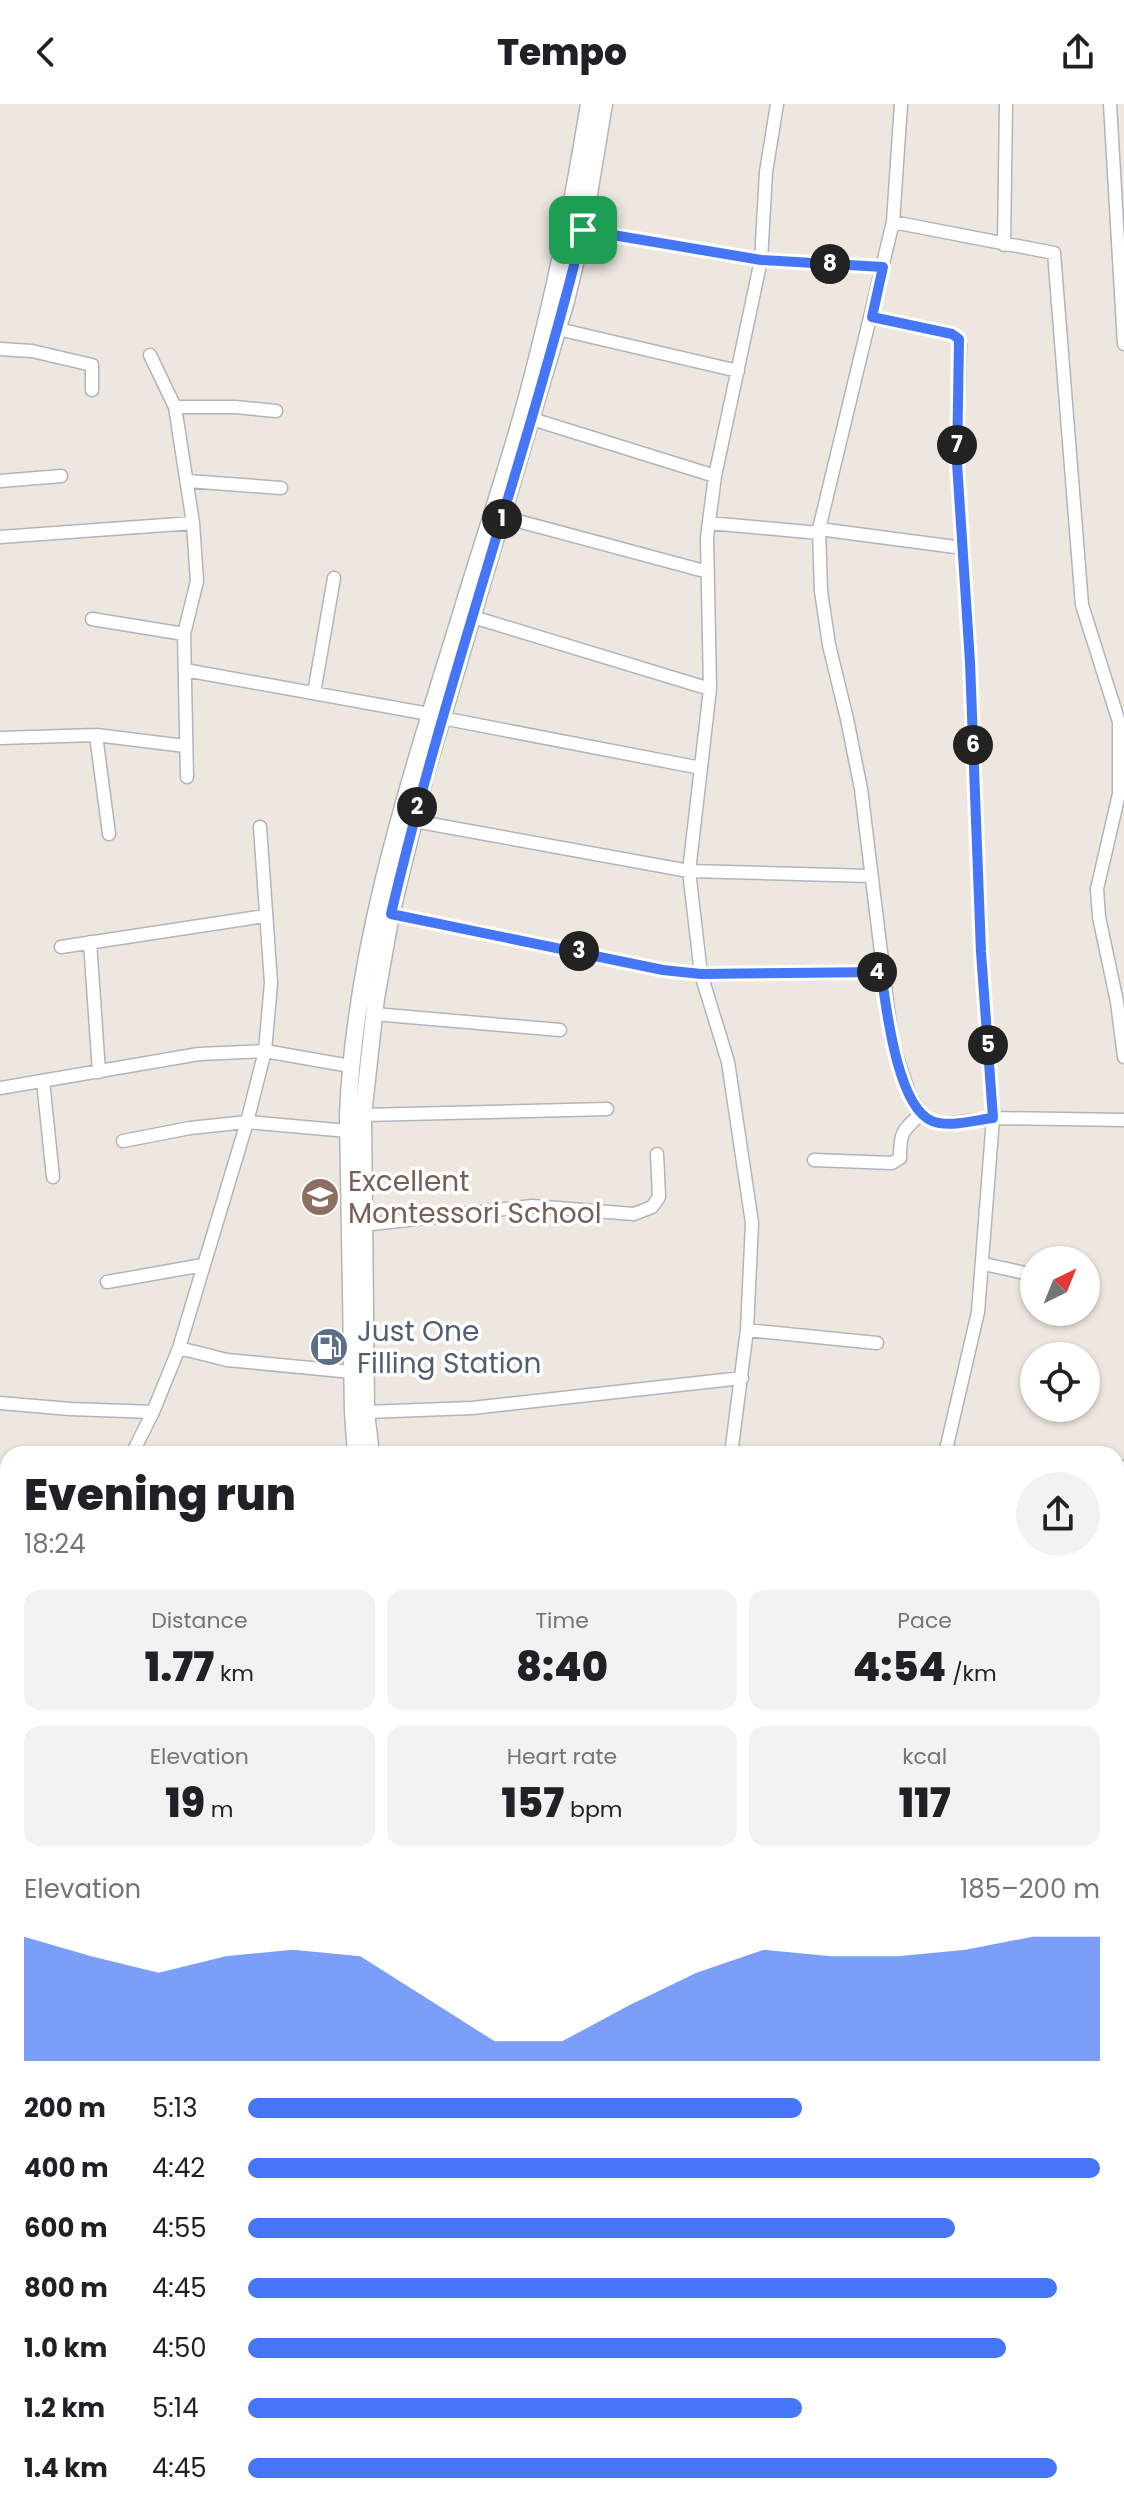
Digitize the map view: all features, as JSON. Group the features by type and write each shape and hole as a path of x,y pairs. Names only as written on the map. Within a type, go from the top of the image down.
{"main road":[{"path":"356,1446 348,1131 350,1066 360,996 376,915 531,384 567,226 589,104"},
{"path":"370,1446 366,1412 363,1115 374,1014 391,914 435,716 473,617 558,329 583,230 604,104"}],"street":[{"path":"732,1446 747,1330 752,1223 728,1062 701,974 689,871 710,689 709,523 715,476 761,260 766,172 777,104"},
{"path":"901,104 893,222 819,531 821,591 829,645 861,789 881,972 892,1042 910,1096 921,1114 931,1121 944,1124 993,1118 1124,1120"},
{"path":"1004,245 1006,104"},
{"path":"1110,104 1124,344"},
{"path":"893,222 1054,253 1082,605 1119,722 1119,794 1097,889 1099,917 1117,1002 1124,1057"},
{"path":"583,230 761,260 883,267"},
{"path":"872,317 952,334 959,339 957,463 981,952 993,1118 978,1312 947,1446"},
{"path":"558,329 738,371"},
{"path":"0,349 32,351 92,365 92,390"},
{"path":"150,355 175,407 193,523 197,581 184,634 187,777"},
{"path":"175,407 276,411"},
{"path":"532,419 715,476"},
{"path":"0,481 61,476"},
{"path":"188,481 281,488"},
{"path":"503,517 708,572"},
{"path":"0,537 193,523"},
{"path":"709,523 819,531 963,548"},
{"path":"314,693 334,578"},
{"path":"473,617 710,689"},
{"path":"92,619 184,634"},
{"path":"185,670 701,768"},
{"path":"0,738 96,735 185,746"},
{"path":"96,735 109,834"},
{"path":"414,821 689,871 871,876"},
{"path":"136,1446 179,1348 247,1122 265,1051 271,983 260,827"},
{"path":"391,914 663,970 701,974 881,972"},
{"path":"61,947 265,916"},
{"path":"90,942 99,1072"},
{"path":"374,1014 560,1030"},
{"path":"0,1088 199,1054 265,1051 350,1066"},
{"path":"43,1081 53,1177"},
{"path":"363,1115 607,1109"},
{"path":"814,1160 897,1161 903,1129 921,1114"},
{"path":"123,1141 190,1128 247,1122 348,1131"},
{"path":"363,1225 532,1206 634,1214 652,1207 659,1197 657,1154"},
{"path":"984,1264 1020,1272"},
{"path":"107,1282 203,1265"},
{"path":"747,1330 877,1343"},
{"path":"179,1348 227,1360 352,1372"},
{"path":"366,1412 472,1408 742,1378"},
{"path":"0,1403 153,1412"}],"place":[{"name":"Excellent Montessori School","path":"320,1197"},
{"name":"Just One Filling Station","path":"329,1347"}],"route":[{"path":"583,230 761,260 883,267 872,317 952,334 959,339 957,463 970,662 981,952 993,1118 944,1124 931,1121 921,1114 910,1096 898,1064 881,972 701,974 663,970 391,914 425,776 542,388 583,230"}]}
